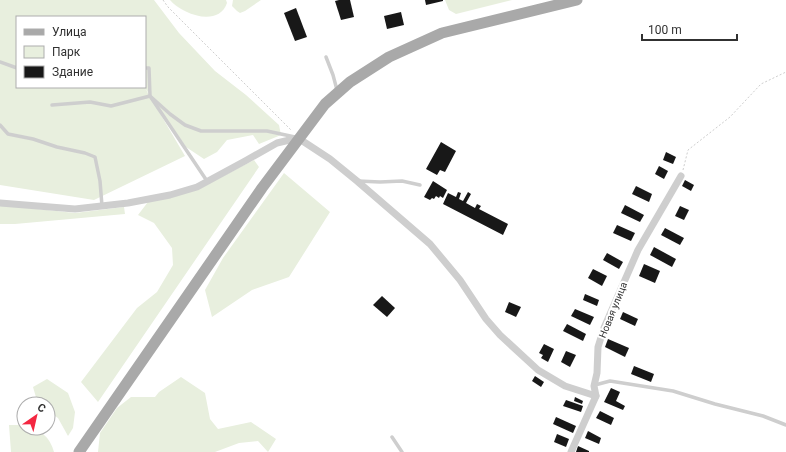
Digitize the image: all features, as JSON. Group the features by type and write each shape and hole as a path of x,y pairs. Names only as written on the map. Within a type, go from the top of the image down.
{"main road":[{"path":"78,452 262,188 325,104 350,82 388,57 442,33 577,0"}],"street":[{"path":"0,203 75,209 128,203 170,195 197,186 277,143 298,138 330,159 430,244 460,280 486,319 500,335 538,370 565,386 596,396 571,452"},
{"name":"Новая улица","path":"596,396 594,386 598,347 604,328 638,250 681,176"}],"lane":[{"path":"326,57 338,93"},
{"path":"0,62 16,68"},
{"path":"146,68 149,68 150,96 207,181"},
{"path":"150,96 185,125 201,131 267,131 298,138"},
{"path":"52,105 90,102 111,106 150,96"},
{"path":"0,125 8,134 33,139 57,147 85,152 95,157 100,181 102,206"},
{"path":"357,181 402,181 420,184"},
{"path":"594,386 610,381 673,391 762,416 786,425"},
{"path":"392,437 402,452"}],"path":[{"path":"163,0 168,7 298,138"},
{"path":"681,176 688,150 730,117 761,84 786,72"}],"green space":[{"path":"0,0 154,0 179,33 215,71 246,95 279,125 281,135 259,144 253,135 227,140 217,152 204,159 186,147 145,88 185,156 94,200 0,185"},
{"path":"170,0 226,0 227,3 222,11 216,15 208,17 191,14"},
{"path":"233,0 261,0 240,13 232,6"},
{"path":"445,0 512,0 456,14 449,10"},
{"path":"254,160 259,167 98,402 81,382 137,308 157,292 173,265 172,248 154,223 138,215 151,198 212,182"},
{"path":"284,173 330,212 289,277 252,290 212,317 205,290 223,258"},
{"path":"0,205 75,213 124,207 125,214 0,224"},
{"path":"181,377 205,393 210,419 218,429 251,422 276,439 268,452 258,441 239,443 215,452 98,452 100,433 117,408 131,397 155,397 159,392"},
{"path":"47,379 68,393 75,412 73,428 68,436 56,417 56,396 36,396 33,387"},
{"path":"9,425 16,425 16,436 46,436 54,452 11,452"}],"building":[{"path":"350,0 354,17 341,20 335,1"},
{"path":"425,0 443,0 443,1 426,5"},
{"path":"296,8 307,37 295,41 284,13"},
{"path":"401,12 404,25 387,29 384,16"},
{"path":"441,142 456,151 445,172 440,170 437,175 426,169"},
{"path":"666,152 676,157 673,164 663,160"},
{"path":"659,166 668,171 664,179 655,174"},
{"path":"685,180 694,185 691,191 682,186"},
{"path":"433,181 447,190 443,198 436,196 434,199 432,198 430,200 424,197"},
{"path":"636,186 652,194 649,202 632,194"},
{"path":"458,192 461,193 459,199 463,201 468,192 471,194 466,203 475,208 477,204 481,206 479,209 508,224 503,235 443,204 448,193 456,197"},
{"path":"625,205 644,215 640,222 621,213"},
{"path":"680,206 689,210 684,220 675,216"},
{"path":"617,225 635,233 631,241 613,233"},
{"path":"665,228 684,238 680,245 661,235"},
{"path":"654,247 676,259 672,267 650,255"},
{"path":"607,253 623,262 619,269 603,260"},
{"path":"644,264 660,271 655,283 639,276"},
{"path":"593,269 607,276 602,286 588,278"},
{"path":"585,294 599,300 597,306 583,300"},
{"path":"382,296 395,308 387,317 373,305"},
{"path":"509,302 521,307 516,317 505,312"},
{"path":"575,309 594,317 590,325 571,316"},
{"path":"623,312 638,319 635,326 620,319"},
{"path":"567,324 586,334 583,341 563,331"},
{"path":"608,339 629,348 625,357 605,347"},
{"path":"544,344 554,349 548,362 541,358 543,355 539,353"},
{"path":"566,351 576,355 570,367 561,362"},
{"path":"634,366 654,374 651,382 631,374"},
{"path":"535,376 544,382 541,387 532,381"},
{"path":"611,388 620,392 616,401 625,406 623,410 604,402"},
{"path":"575,397 583,401 582,404 574,401"},
{"path":"566,400 583,406 581,412 563,406"},
{"path":"600,411 614,418 611,425 596,418"},
{"path":"556,417 576,426 573,433 553,424"},
{"path":"588,431 601,438 599,444 585,438"},
{"path":"557,434 569,439 566,447 554,442"},
{"path":"578,446 589,451 589,452 576,452"}]}
